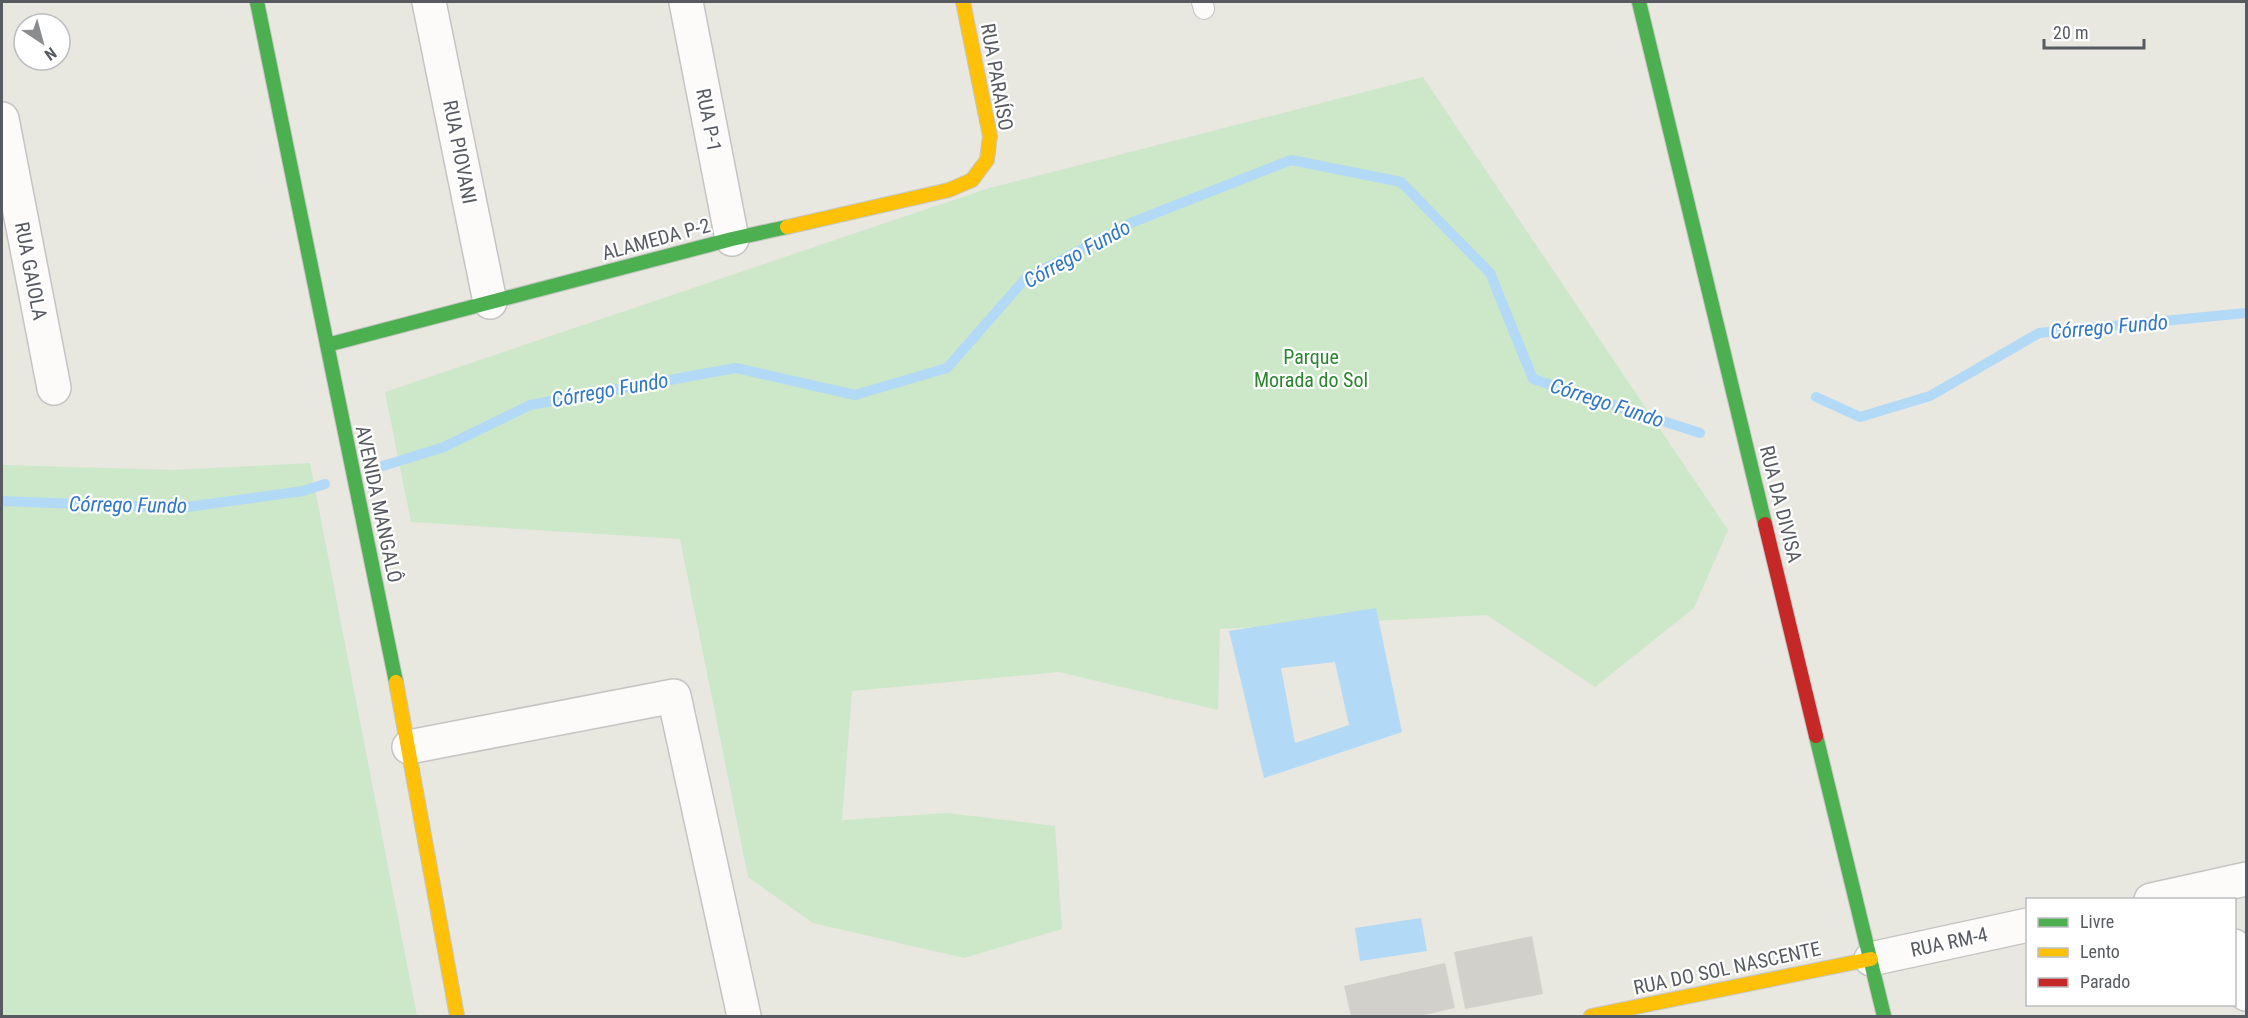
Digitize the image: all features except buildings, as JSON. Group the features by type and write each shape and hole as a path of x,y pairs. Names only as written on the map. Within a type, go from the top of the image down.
{"street":[{"name":"AVENIDA MANGALÔ","path":"256,2 409,747 457,1017"},
{"name":"RUA PIOVANI","path":"429,2 489,302"},
{"name":"RUA P-1","path":"686,2 732,239"},
{"name":"RUA PARAÍSO","path":"963,2 990,136 987,160"},
{"name":"RUA DA DIVISA","path":"1639,2 1884,1017"},
{"name":"RUA GAIOLA","path":"2,119 54,388"},
{"name":"ALAMEDA P-2","path":"327,345 732,239 949,190 972,180 987,160"},
{"path":"409,747 674,696 744,1017"},
{"path":"2164,898 2230,888"},
{"name":"RUA RM-4","path":"1871,958 2026,925"},
{"path":"2236,950 2247,994"},
{"name":"RUA DO SOL NASCENTE","path":"1592,1017 1664,1009 1871,958"}],"green space":[{"name":"Parque Morada do Sol","path":"1423,77 1728,530 1694,608 1595,687 1487,615 1220,629 1218,710 1059,672 852,691 842,820 947,813 1055,826 1062,929 964,958 813,923 748,877 680,539 411,522 385,392 986,189"},
{"path":"310,463 417,1016 2,1016 2,465 174,470"}],"water":[{"path":"1376,608 1402,732 1264,778 1229,631","holes":["1335,662 1349,725 1295,743 1281,668"]},
{"path":"1421,918 1427,951 1360,961 1355,928"}],"waterway":[{"name":"Córrego Fundo","path":"383,466 444,447 530,405 736,368 855,395 947,368 1025,279 1133,222 1291,160 1401,182 1490,273 1533,379 1700,433"},
{"name":"Córrego Fundo","path":"1816,397 1860,417 1930,396 2039,333 2246,313"},
{"name":"Córrego Fundo","path":"2,501 180,508 303,491 325,484"}],"traffic: fast":[{"path":"257,2 396,682"},
{"path":"1639,2 1765,524"},
{"path":"327,345 732,239 787,227"},
{"path":"1816,736 1884,1016"}],"traffic: slow":[{"path":"787,227 949,190 972,180 987,160 990,136 963,2"},
{"path":"396,682 457,1016"},
{"path":"1591,1016 1871,959"}],"traffic: jam":[{"path":"1765,524 1816,736"}]}
